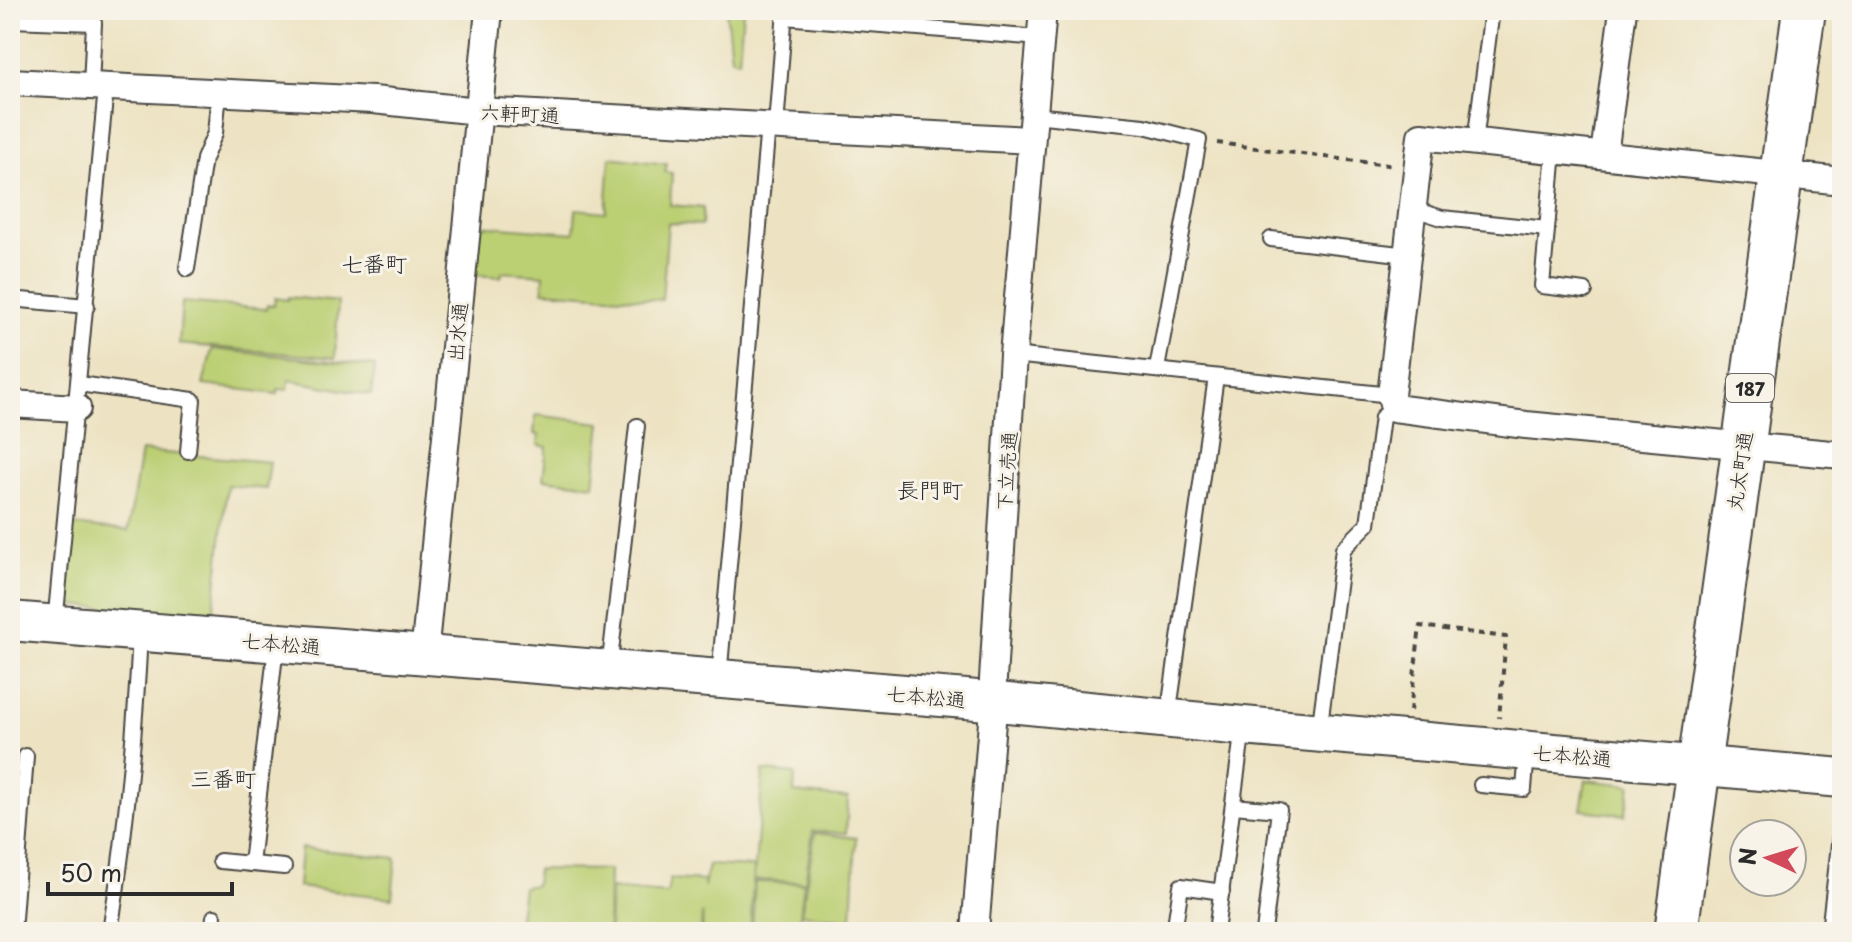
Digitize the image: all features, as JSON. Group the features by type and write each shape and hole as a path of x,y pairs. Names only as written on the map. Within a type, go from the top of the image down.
{"main road":[{"name":"丸太町通","path":"1676,932 1804,10"}],"street":[{"name":"出水通","path":"424,655 489,10"},
{"name":"下立売通","path":"975,932 993,702 1013,355 1043,10"},
{"path":"1604,155 1623,10"},
{"name":"六軒町通","path":"10,82 373,100 478,111 772,125 1032,128"},
{"path":"1842,181 1421,136 1392,401 1526,425 1842,455"},
{"path":"10,404 78,396"},
{"name":"七本松通","path":"10,621 719,678 1842,778"}],"lane":[{"path":"1475,142 1492,10"},
{"path":"719,678 784,14 1040,38"},
{"path":"10,20 94,23 99,87 87,306 55,624"},
{"path":"187,269 204,159 215,133 219,93"},
{"path":"1032,128 1144,126 1199,140 1157,369"},
{"path":"1554,151 1542,286 1585,291"},
{"path":"1414,209 1442,218 1547,229"},
{"path":"1271,239 1408,255"},
{"path":"10,299 87,306"},
{"path":"1013,355 1157,369 1392,401 1382,417 1368,524 1343,549 1318,733"},
{"path":"1167,719 1216,377"},
{"path":"78,396 193,400 188,451"},
{"path":"609,670 637,426"},
{"path":"110,932 124,844 140,631"},
{"path":"251,864 276,643"},
{"path":"1216,932 1243,726"},
{"path":"1481,785 1524,789 1527,751"},
{"path":"13,932 15,832 26,756"},
{"path":"1233,806 1279,810 1264,932"},
{"path":"1829,932 1838,886 1842,818"},
{"path":"220,861 284,867"},
{"path":"1174,932 1181,886 1222,892"}],"path":[{"path":"1199,140 1417,170"},
{"path":"1410,711 1420,626 1506,637 1499,720"}],"green space":[{"path":"726,10 743,10 739,60 731,58"},
{"path":"610,157 667,164 665,172 672,173 670,205 703,208 702,225 668,223 662,300 543,291 544,275 502,272 501,277 474,275 479,225 574,233 576,209 606,212"},
{"path":"288,297 338,302 335,358 179,344 182,302 266,309 267,305 274,305 275,298 288,300"},
{"path":"212,349 375,366 371,395 289,380 288,390 278,389 278,394 203,385"},
{"path":"536,415 601,423 594,485 543,479 547,447 538,445 539,435 534,434"},
{"path":"141,451 270,462 266,489 227,485 213,617 70,605 63,597 71,525 128,531"},
{"path":"763,771 795,774 794,793 848,798 846,833 813,831 805,882 754,880"},
{"path":"1586,780 1631,785 1625,815 1581,810"},
{"path":"815,833 856,838 852,919 801,914"},
{"path":"301,848 396,858 392,898 298,887"},
{"path":"708,865 754,867 750,932 703,932 702,913 701,932 609,932 611,889 667,894 670,879 704,881 704,887"},
{"path":"537,869 609,870 608,932 517,932 523,887 535,885"},
{"path":"755,882 804,883 798,932 752,932"}],"district":[{"name":"七番町","path":"374,262"},
{"name":"長門町","path":"930,488"},
{"name":"三番町","path":"223,777"}]}
